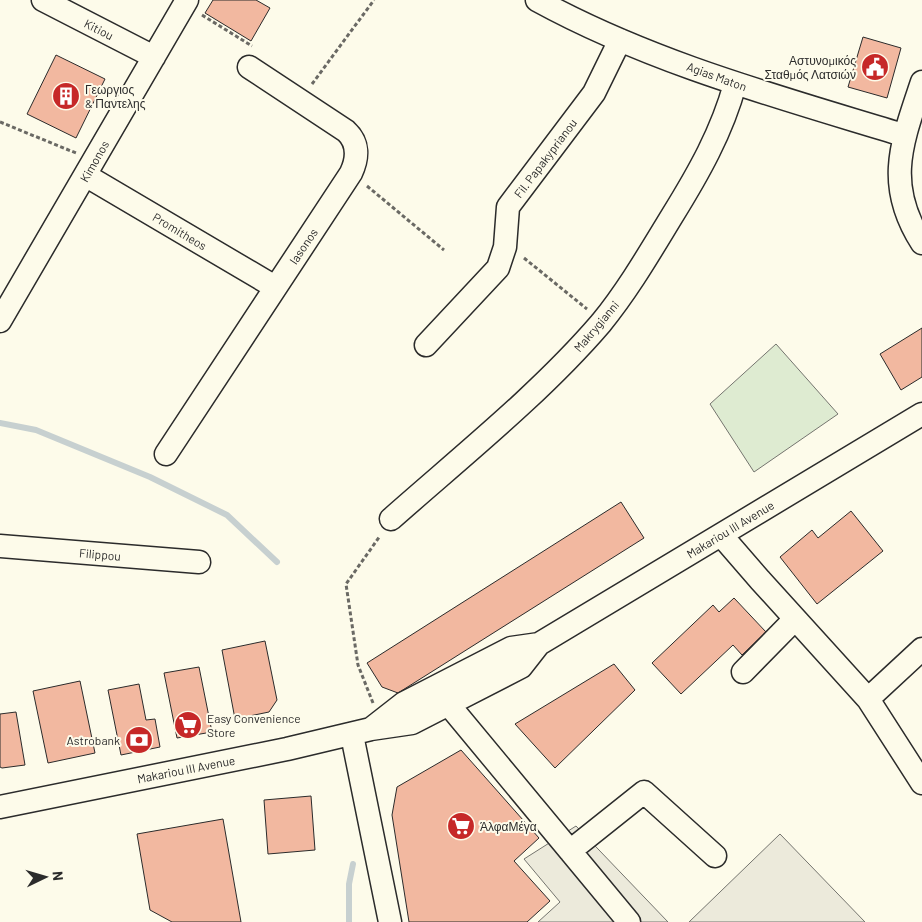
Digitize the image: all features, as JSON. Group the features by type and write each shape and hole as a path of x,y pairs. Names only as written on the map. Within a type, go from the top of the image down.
{"street":[{"name":"Kitiou","path":"43,0 154,57"},
{"name":"Agias Maton","path":"537,0 620,40 735,84 904,135"},
{"name":"Kimonos","path":"0,321 186,2"},
{"name":"Fil. Papakyprianou","path":"426,345 498,268 506,243 508,207 594,93 620,40"},
{"name":"Iasonos","path":"166,454 351,173 356,154 352,136 249,67"},
{"path":"922,82 904,135 900,153 900,186 909,219 922,243"},
{"name":"Makrygianni","path":"391,519 565,363 602,321 641,266 705,160 728,109 735,84"},
{"name":"Promitheos","path":"90,167 275,287"},
{"name":"Makariou III Avenue","path":"0,807 367,729 412,723 521,667 539,644 922,414"},
{"path":"721,535 868,699 922,783"},
{"name":"Filippou","path":"0,546 199,562"},
{"path":"743,672 796,619"},
{"name":"Makariou III Avenue","path":"367,729 404,703 511,648 539,644"},
{"path":"868,699 922,649"},
{"path":"450,705 629,922"},
{"path":"367,729 390,922"},
{"path":"570,851 644,792 715,856"}],"path":[{"path":"300,100 374,0"},
{"path":"186,2 255,48 249,67"},
{"path":"0,122 90,167"},
{"path":"351,173 444,250"},
{"path":"506,243 602,321"},
{"path":"367,729 346,584 391,519"}],"green space":[{"path":"776,344 838,414 754,472 710,404"}],"shaded area":[{"path":"576,826 668,922 538,922 560,902 524,859"},
{"path":"780,834 865,922 689,922"}],"building":[{"path":"213,0 256,0 270,8 251,41 205,13"},
{"name":"Αστυνομικός Σταθμός Λατσιών","path":"863,37 901,48 887,98 848,87"},
{"name":"Γεωργιος & Παντελης","path":"56,55 105,79 76,138 27,114"},
{"path":"922,328 922,377 901,390 880,354"},
{"path":"621,502 644,538 398,693 382,687 367,663"},
{"path":"851,511 883,551 817,604 780,557 812,530 818,538"},
{"path":"734,598 766,632 742,655 733,645 681,694 652,663 713,605 719,612"},
{"path":"265,641 277,700 269,712 235,719 222,650"},
{"path":"614,664 635,690 555,768 515,724"},
{"path":"199,667 212,732 177,738 164,673"},
{"path":"80,681 95,753 48,763 33,691"},
{"path":"139,684 146,720 155,719 160,747 121,755 108,690"},
{"path":"16,712 25,765 2,768 0,767 0,714"},
{"name":"ΆλφαΜέγα","path":"461,750 539,838 514,861 550,901 527,922 409,922 392,815 397,787"},
{"path":"311,796 315,850 268,854 264,800"},
{"path":"223,819 241,922 172,922 150,910 137,834"}],"waterway":[{"path":"0,423 36,430 150,477 227,515 277,562"},
{"path":"349,922 349,884 353,864"}],"place":[{"name":"Αστυνομικός Σταθμός Λατσιών","path":"875,67"},
{"name":"Γεωργιος & Παντελης","path":"66,96"},
{"name":"Easy Convenience Store","path":"188,725"},
{"name":"Astrobank","path":"139,740"},
{"name":"ΆλφαΜέγα","path":"461,826"}]}
